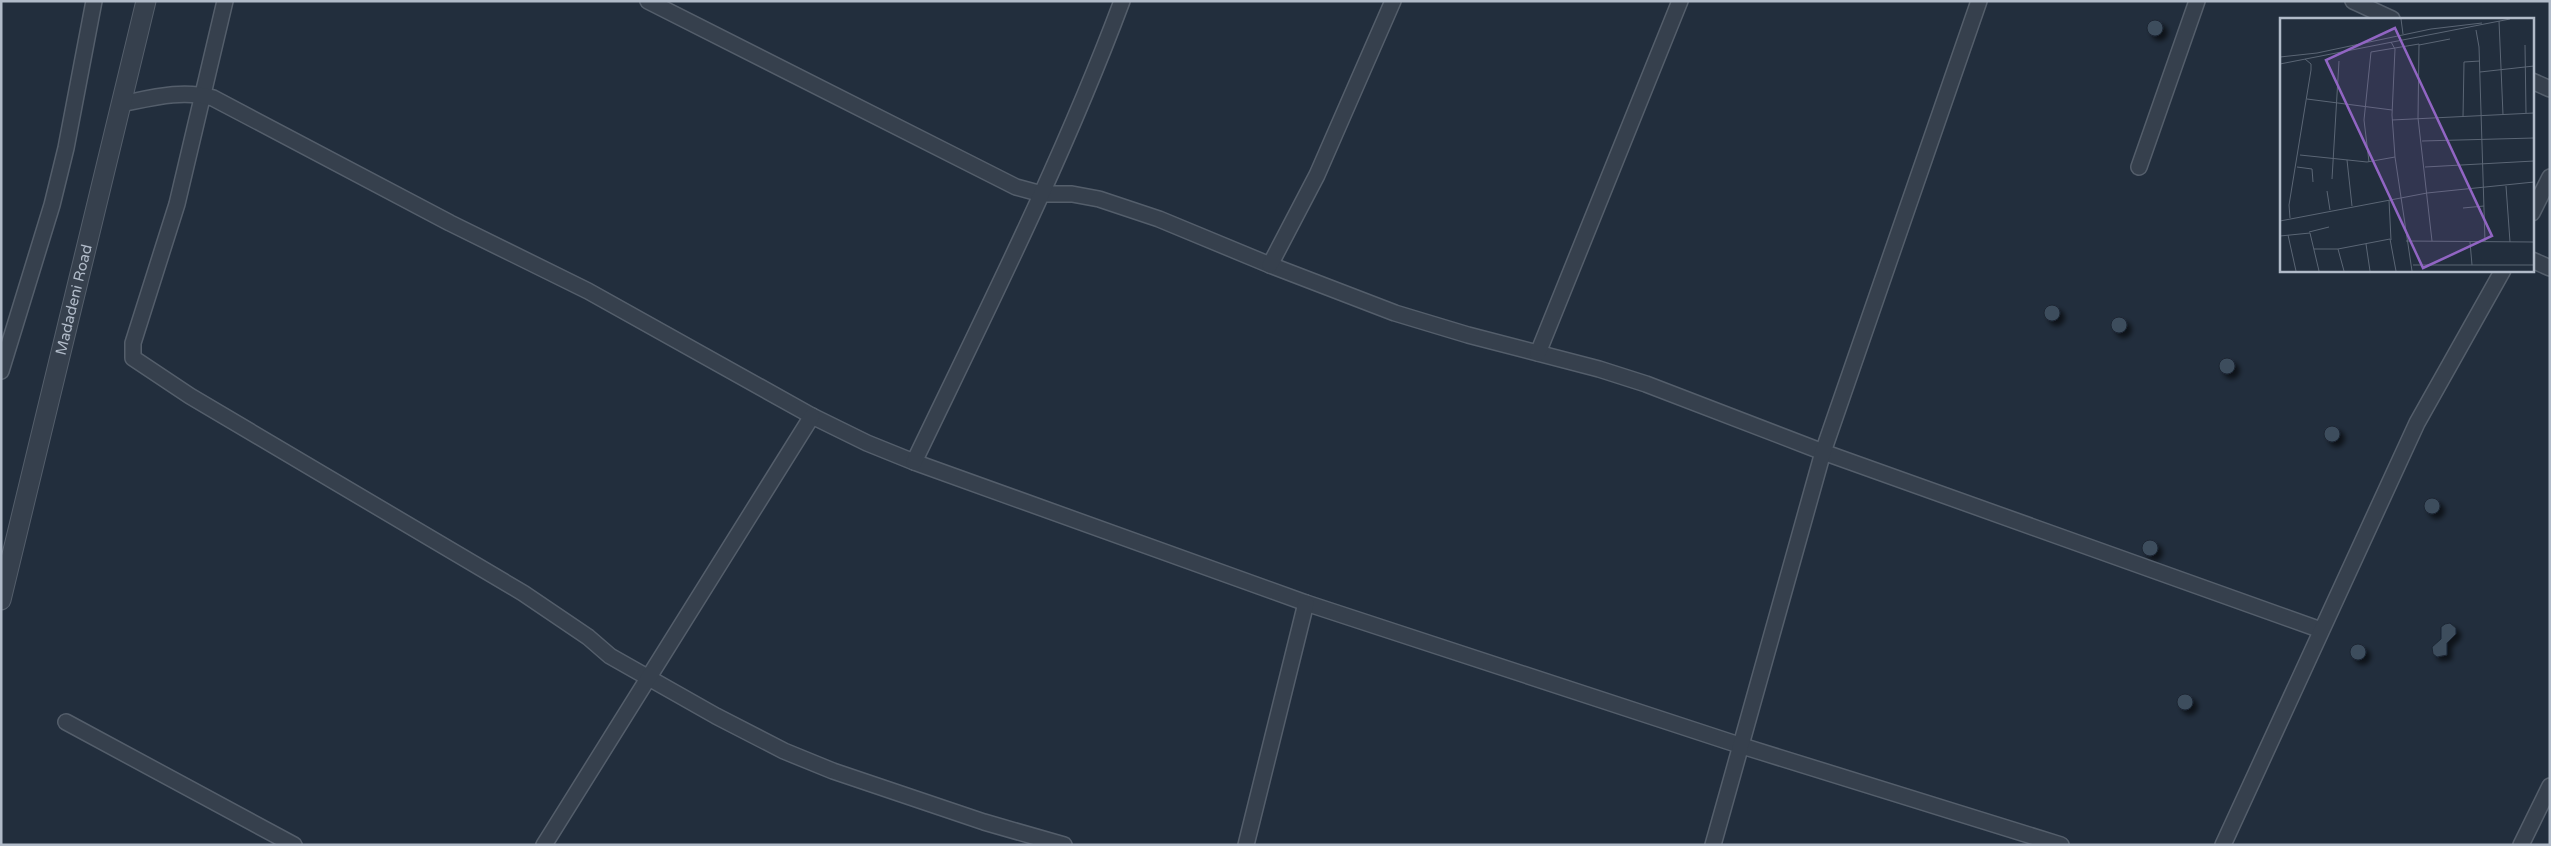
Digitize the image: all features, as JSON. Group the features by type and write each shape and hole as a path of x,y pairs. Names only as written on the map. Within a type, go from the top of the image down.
{"street":[{"path":"1,371 52,205 66,148 94,1"},
{"name":"Madadeni Road","path":"1,600 146,1"},
{"path":"225,1 177,204 133,343 133,358 190,396 523,593 588,637 610,656 776,747 817,764 984,822 1064,845"},
{"path":"648,1 750,55 1016,187 1042,194 1072,194 1124,207 1159,219 1270,265 1395,313 1646,384 1823,452 2321,630"},
{"path":"914,462 1042,194 1104,51 1122,1"},
{"path":"1270,265 1317,175 1393,1"},
{"path":"1538,353 1680,1"},
{"path":"1713,845 1739,745 1823,452 1979,1"},
{"path":"2139,167 2197,1"},
{"path":"2353,1 2390,18"},
{"path":"2534,82 2550,89"},
{"path":"120,104 172,94 202,94 219,101 450,223 588,291 812,416 867,443 914,462 1306,603 1739,745 2060,845"},
{"path":"2534,209 2550,176"},
{"path":"2534,261 2550,268"},
{"path":"2223,845 2416,423 2502,271"},
{"path":"544,845 812,416"},
{"path":"1246,845 1306,603"},
{"path":"66,722 294,845"},
{"path":"2521,845 2550,786"}],"building":[{"path":"2155,20 2161,22 2163,28 2161,34 2155,36 2149,34 2147,28 2149,22"},
{"path":"2052,305 2058,307 2060,313 2058,319 2052,321 2046,319 2044,313 2046,307"},
{"path":"2119,317 2125,319 2127,325 2125,331 2119,333 2113,331 2111,325 2113,319"},
{"path":"2227,358 2233,360 2235,366 2233,372 2227,374 2221,372 2219,366 2221,360"},
{"path":"2332,426 2338,428 2340,434 2338,440 2332,442 2326,440 2324,434 2326,428"},
{"path":"2432,498 2438,500 2440,506 2438,512 2432,514 2426,512 2424,506 2426,500"},
{"path":"2150,540 2156,542 2158,548 2156,554 2150,556 2144,554 2142,548 2144,542"},
{"path":"2450,623 2456,628 2456,634 2447,643 2447,655 2437,657 2433,654 2432,647 2441,639 2441,627"},
{"path":"2358,644 2364,646 2366,652 2364,658 2358,660 2352,658 2350,652 2352,646"},
{"path":"2185,694 2191,696 2193,702 2191,708 2185,710 2179,708 2177,702 2179,696"}]}
